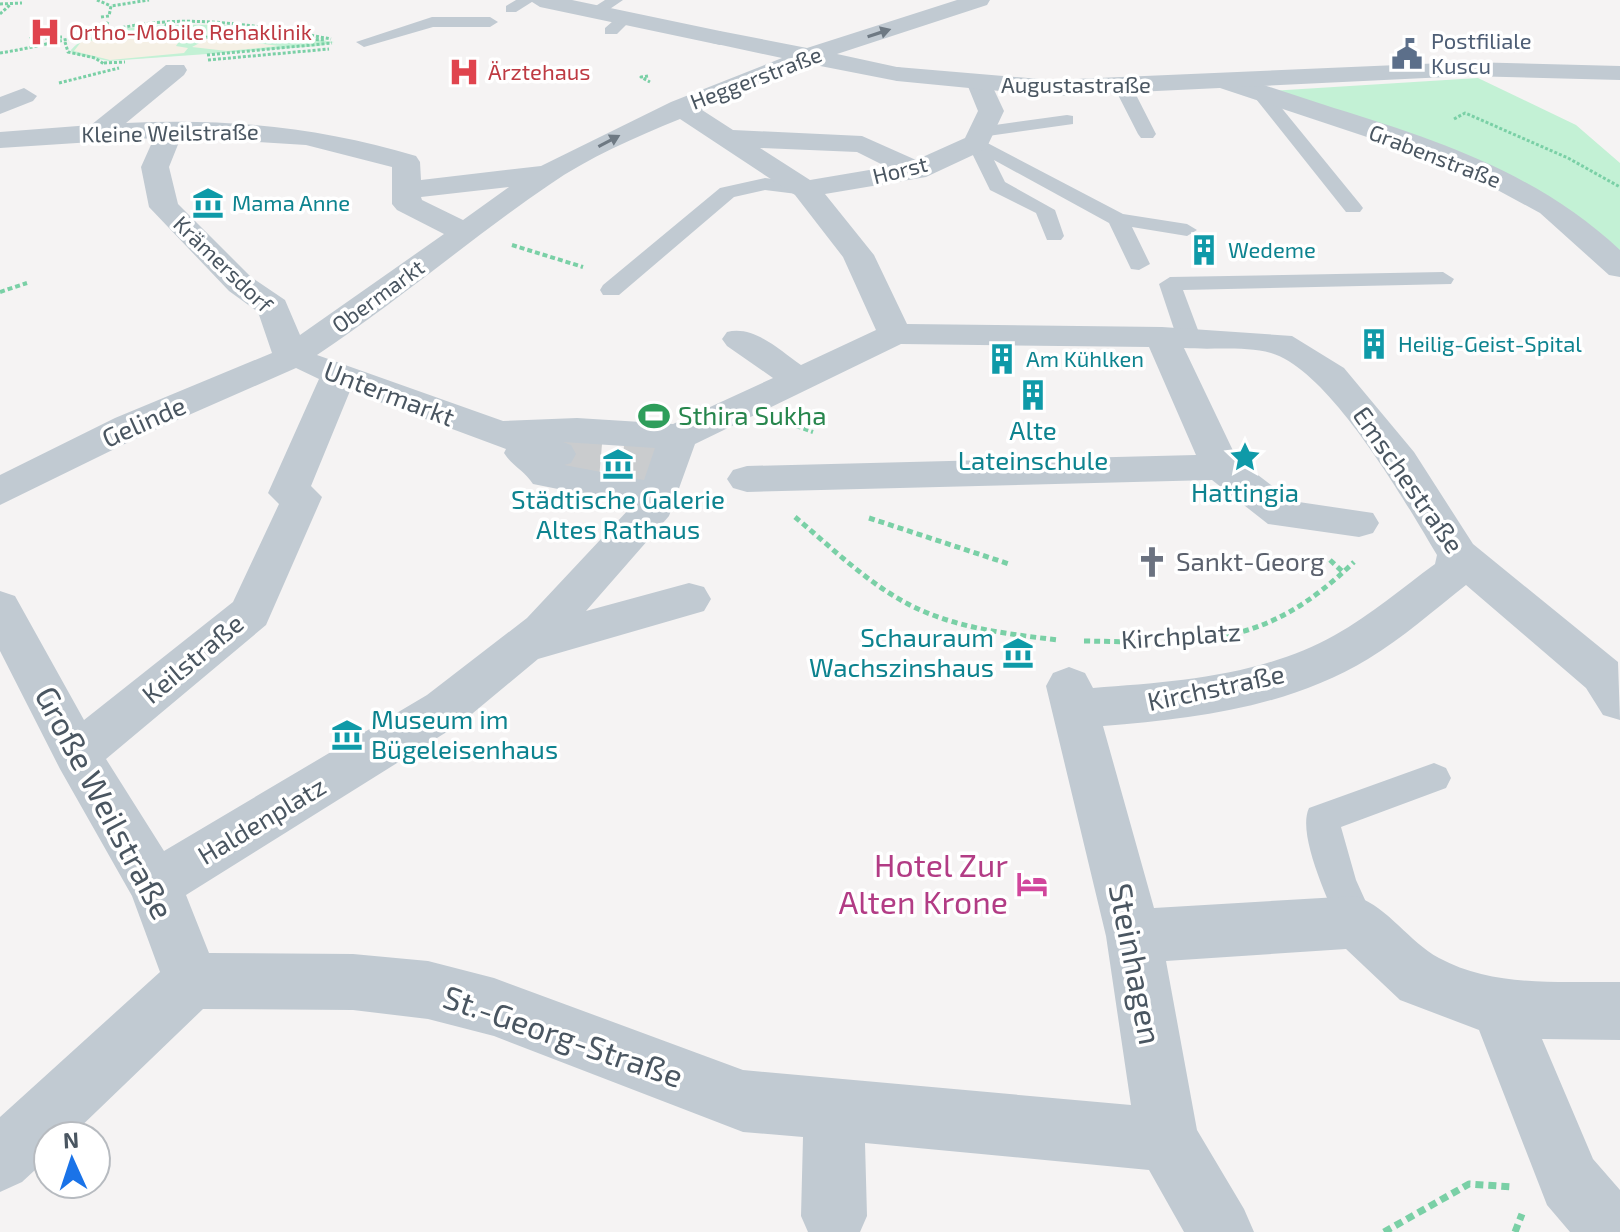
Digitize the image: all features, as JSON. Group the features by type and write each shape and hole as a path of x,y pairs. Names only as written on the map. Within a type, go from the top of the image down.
{"street":[{"name":"Augustastraße","path":"540,0 805,57 897,74 980,84 1123,87 1467,69 1620,73"},
{"name":"Heggerstraße","path":"545,175 680,107 805,57 979,0"},
{"path":"99,132 175,70"},
{"name":"Grabenstraße","path":"1229,83 1411,142 1525,191 1583,232 1620,268"},
{"path":"978,138 991,111 980,84"},
{"path":"0,106 24,96"},
{"path":"680,107 805,189 858,255 895,334"},
{"name":"Krämersdorf","path":"171,129 155,167 164,207 207,254 240,284 273,307 290,356"},
{"name":"Kleine Weilstraße","path":"0,140 99,132 251,129 322,139 406,162 406,189"},
{"path":"730,138 862,144 916,171"},
{"name":"Horst","path":"805,189 916,171 978,138"},
{"path":"464,232 407,204 406,189 545,175"},
{"name":"Obermarkt","path":"290,356 352,317 545,175"},
{"path":"1177,330 1221,467 1282,514 1359,523"},
{"name":"Emschestraße","path":"670,467 798,379 895,334 1177,330 1280,343 1331,376 1400,461 1458,555 1614,682"},
{"path":"739,339 798,379"},
{"name":"Untermarkt","path":"290,356 557,454"},
{"name":"Gelinde","path":"0,491 128,427 290,356"},
{"name":"Keilstraße","path":"77,754 250,613 302,497 288,493 339,375"},
{"name":"Untermarkt","path":"488,430 541,464 547,475 635,491 670,467"},
{"name":"Untermarkt","path":"488,430 577,430 670,467"},
{"name":"Haldenplatz","path":"155,885 444,709 543,630 612,553 670,467"},
{"path":"747,479 1221,467"},
{"name":"Haldenplatz","path":"524,645 673,603 612,553"},
{"name":"Kirchstraße","path":"1072,697 1175,701 1275,680 1349,649 1454,572 1458,555"},
{"name":"Große Weilstraße","path":"0,608 77,754 155,885 192,981"},
{"name":"Steinhagen","path":"1072,697 1134,936 1167,1140 1221,1232"},
{"path":"1134,936 1356,922 1420,980 1500,1009 1620,1011"},
{"path":"0,1160 192,981"},
{"name":"St.-Georg-Straße","path":"192,981 353,982 428,990 494,1007 743,1101 1167,1140"},
{"path":"1500,1009 1570,1182 1613,1232"},
{"path":"834,1110 834,1216"}],"lane":[{"path":"511,9 527,0"},
{"path":"364,42 432,22 490,22"},
{"path":"1123,87 1147,134"},
{"path":"1261,94 1353,208"},
{"path":"978,138 1067,120"},
{"path":"978,138 1118,219 1187,230"},
{"path":"978,138 997,186 1045,210 1054,236"},
{"path":"611,290 727,192 765,184 805,189"},
{"path":"1118,219 1139,264"},
{"path":"1249,282 1177,330 1170,284 1249,282 1443,279"},
{"path":"1356,922 1338,880 1321,819 1434,778"}],"path":[{"path":"97,0 95,2 111,6 149,0"},
{"path":"0,4 22,3"},
{"path":"0,14 12,4"},
{"path":"97,35 109,19 111,6"},
{"path":"101,17 109,19"},
{"path":"0,53 129,27 218,22 277,27 332,39"},
{"path":"37,35 29,39 62,37"},
{"path":"184,38 243,36 345,42 197,56"},
{"path":"65,42 68,52 104,63 135,61"},
{"path":"203,61 325,51 335,46"},
{"path":"104,63 107,69"},
{"path":"58,83 107,69 127,67"},
{"path":"1411,142 1465,113 1568,158 1620,187"},
{"path":"464,232 584,267 600,254 636,268"},
{"path":"0,292 27,283"},
{"path":"813,418 813,432"},
{"path":"803,423 813,432"},
{"path":"795,425 813,432"},
{"path":"747,479 821,543 888,591 924,611 1013,635 1060,640"},
{"path":"866,517 1009,564"},
{"name":"Kirchplatz","path":"1076,641 1212,639 1255,631 1281,621 1320,595 1354,562 1360,543 1359,523"},
{"path":"1384,1232 1469,1184 1532,1189 1570,1182"}],"green space":[{"path":"223,25 334,42 319,46 109,61 72,54 71,50 99,34 120,29"},
{"path":"1478,78 1576,125 1620,163 1620,260 1536,191 1269,91"}],"sand":[{"path":"166,30 172,32 170,39 180,40 176,46 188,48 184,53 110,60 74,51 81,42"},
{"path":"211,37 279,46 227,51 192,47"}],"tunnel":[{"path":"557,454 662,463"}],"place":[{"name":"Ortho-Mobile Rehaklinik","path":"45,32"},
{"name":"Postfiliale Kuscu","path":"1407,54"},
{"name":"Ärztehaus","path":"464,72"},
{"name":"Mama Anne","path":"208,203"},
{"name":"Wedeme","path":"1204,250"},
{"name":"Heilig-Geist-Spital","path":"1374,344"},
{"name":"Am Kühlken","path":"1002,359"},
{"name":"Alte Lateinschule","path":"1033,395"},
{"name":"Sthira Sukha","path":"654,416"},
{"name":"Hattingia","path":"1245,457"},
{"name":"Städtische Galerie Altes Rathaus","path":"618,464"},
{"name":"Sankt-Georg","path":"1152,562"},
{"name":"Schauraum Wachszinshaus","path":"1018,653"},
{"name":"Museum im Bügeleisenhaus","path":"347,735"},
{"name":"Hotel Zur Alten Krone","path":"1032,884"}]}
